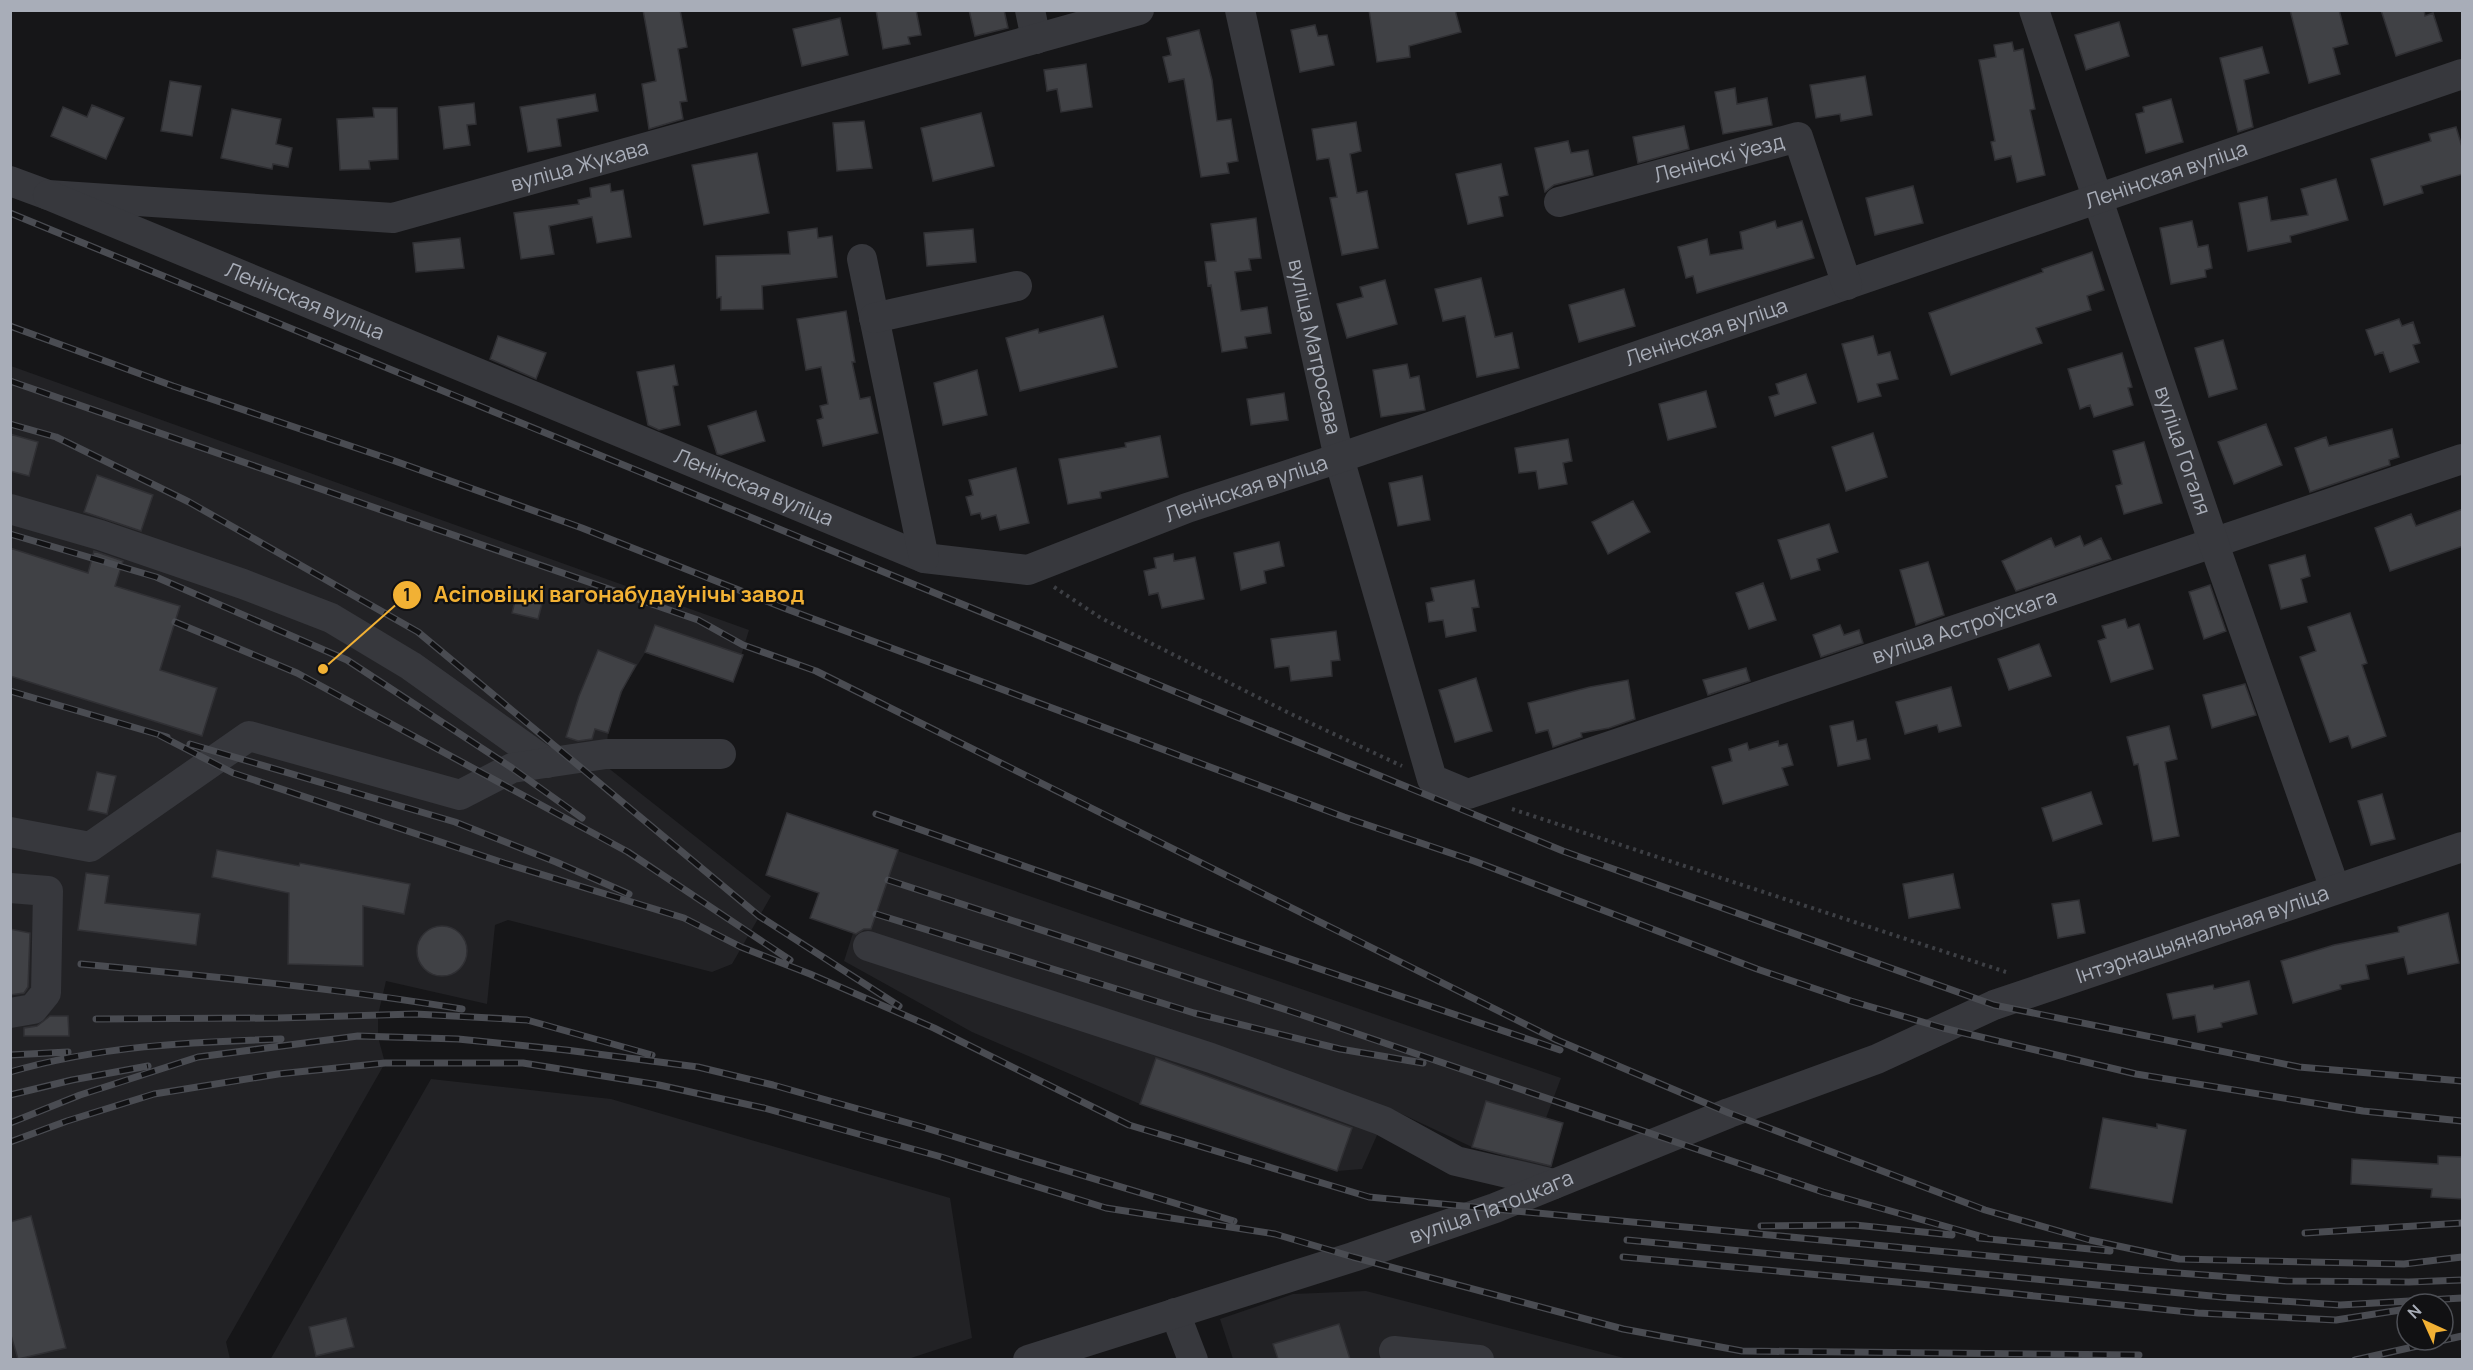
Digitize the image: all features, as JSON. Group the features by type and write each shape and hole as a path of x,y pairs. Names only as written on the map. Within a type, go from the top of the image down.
{"street":[{"path":"1030,10 1036,39"},
{"name":"вуліца Жукава","path":"10,181 48,195 393,218 1139,10"},
{"name":"вуліца Матросава","path":"1240,10 1339,458 1432,779"},
{"name":"вуліца Гогаля","path":"2034,10 2214,543 2335,889"},
{"name":"Ленінская вуліца","path":"48,195 924,558 1028,570 1187,508 2463,74"},
{"name":"Ленінскі ўезд","path":"1559,202 1798,137 1847,285"},
{"path":"862,259 924,558"},
{"path":"874,318 1017,286"},
{"name":"вуліца Астроўскага","path":"1468,795 2463,459"},
{"path":"10,510 100,535 243,584 331,618 411,666 547,763"},
{"path":"10,832 90,847 249,736 460,795 512,768 606,754 720,754"},
{"path":"1432,779 1468,795"},
{"name":"Інтэрнацыянальная вуліца","path":"1943,1028 1994,1005 2463,847"},
{"path":"10,888 48,891 46,993 33,1009 10,1013"},
{"path":"868,946 1222,1062 1383,1121 1456,1161 1554,1184"},
{"name":"вуліца Патоцкага","path":"1028,1359 1353,1257 1495,1208 1729,1113 1877,1059 1943,1028"},
{"path":"1176,1313 1193,1359"},
{"path":"1397,1359 1394,1351 1479,1359"}],"path":[{"path":"1028,570 1101,618 1289,713 1432,779"},
{"path":"1468,795 2049,986"}],"shaded area":[{"path":"11,366 749,630 733,682 645,653 624,687 608,733 606,754 602,763 771,896 732,964 712,972 508,920 495,925 487,1004 386,981 378,1015 378,1037 385,1063 226,1342 230,1359 11,1360"},
{"path":"787,813 1561,1078 1546,1118 1563,1123 1550,1170 1472,1147 1389,1108 1362,1169 1337,1171 1140,1104 972,1032 844,961 853,933 810,918 819,893 766,875"},
{"path":"431,1079 611,1099 950,1198 972,1338 905,1360 270,1360"},
{"path":"1366,1291 1628,1359 1233,1359 1220,1319 1293,1294"}],"building":[{"path":"643,10 680,10 687,47 678,49 687,101 680,102 683,119 649,129 642,84 656,81"},
{"path":"876,10 916,10 921,35 908,37 910,44 883,49"},
{"path":"969,10 1004,10 1008,28 975,36"},
{"path":"1369,10 1455,10 1461,32 1409,46 1410,57 1377,62"},
{"path":"2290,10 2339,10 2348,44 2333,48 2340,74 2309,83"},
{"path":"2381,10 2424,10 2425,16 2433,13 2442,41 2396,56"},
{"path":"840,18 848,55 802,66 793,29"},
{"path":"2119,22 2129,56 2086,70 2075,35"},
{"path":"1315,25 1318,36 1327,35 1334,65 1300,72 1291,30"},
{"path":"1199,30 1212,80 1217,121 1231,119 1238,161 1227,163 1229,173 1201,177 1184,79 1169,82 1163,57 1171,55 1167,38"},
{"path":"2012,42 2014,51 2023,49 2035,109 2030,110 2045,175 2017,182 2011,156 1995,160 1991,142 1995,141 1979,60 1996,57 1994,45"},
{"path":"2262,47 2269,73 2244,80 2253,127 2238,132 2220,58"},
{"path":"1086,64 1092,107 1061,112 1057,89 1047,91 1044,70"},
{"path":"1865,76 1872,115 1841,121 1840,114 1816,118 1810,85"},
{"path":"170,81 201,86 192,136 161,131"},
{"path":"1735,88 1737,104 1767,98 1772,125 1723,134 1715,92"},
{"path":"595,94 598,111 557,119 561,146 528,152 520,107"},
{"path":"2171,99 2183,142 2146,153 2136,114 2144,112 2143,107"},
{"path":"474,103 476,124 467,125 470,145 444,149 439,107"},
{"path":"92,105 124,118 106,159 51,136 63,107 87,117"},
{"path":"373,108 397,108 398,159 369,161 370,169 340,170 337,119 374,117"},
{"path":"232,109 281,119 276,144 292,148 288,167 273,164 272,169 221,158"},
{"path":"981,113 994,166 933,181 921,128"},
{"path":"864,121 872,168 837,171 833,123"},
{"path":"1356,122 1361,151 1350,154 1357,193 1367,191 1378,248 1342,255 1330,198 1337,197 1329,158 1317,160 1312,129"},
{"path":"1684,126 1689,149 1638,163 1633,137"},
{"path":"2456,127 2463,150 2463,174 2421,186 2423,193 2384,205 2371,159 2431,141 2429,134"},
{"path":"1568,141 1571,153 1588,150 1593,175 1554,185 1545,192 1535,148"},
{"path":"757,153 769,213 704,225 692,165"},
{"path":"1501,164 1508,195 1499,197 1503,216 1468,224 1456,174"},
{"path":"2336,179 2348,220 2290,236 2291,242 2248,251 2239,203 2267,197 2271,221 2308,215 2301,189"},
{"path":"610,184 611,192 623,190 631,237 597,243 592,217 549,226 554,254 521,259 514,213 579,204 578,200 591,197 590,188"},
{"path":"1913,186 1923,223 1875,235 1866,198"},
{"path":"1256,218 1261,258 1249,259 1251,270 1235,272 1241,311 1267,307 1271,333 1245,337 1247,348 1222,352 1205,262 1216,261 1211,224"},
{"path":"1775,221 1777,228 1802,221 1814,258 1697,293 1693,276 1686,278 1678,247 1707,239 1710,255 1743,249 1740,232"},
{"path":"2192,221 2198,247 2208,245 2212,268 2205,270 2206,277 2171,284 2160,228"},
{"path":"817,228 818,238 832,236 837,277 762,286 763,309 721,310 721,297 717,298 716,256 790,254 788,232"},
{"path":"973,229 976,262 927,266 924,233"},
{"path":"460,238 464,268 416,272 413,243"},
{"path":"2092,252 2104,290 2087,296 2091,310 2036,328 2042,343 1951,375 1929,313"},
{"path":"1481,278 1495,337 1512,333 1519,368 1477,377 1465,316 1443,321 1435,289"},
{"path":"1385,280 1397,324 1347,338 1337,304 1363,297 1360,287"},
{"path":"1624,289 1635,326 1579,342 1569,305"},
{"path":"846,311 855,362 852,362 860,399 870,397 878,433 823,446 817,420 823,418 820,406 828,404 821,367 806,370 797,319"},
{"path":"1103,316 1117,367 1020,391 1006,338 1038,329 1039,333"},
{"path":"2399,319 2402,326 2413,322 2420,343 2413,345 2419,362 2390,372 2383,352 2375,355 2366,330"},
{"path":"498,336 546,353 536,379 490,359"},
{"path":"1873,336 1878,355 1890,352 1898,379 1877,384 1881,396 1858,402 1842,344"},
{"path":"2223,340 2237,389 2209,397 2195,348"},
{"path":"2122,353 2132,387 2128,388 2133,405 2094,417 2090,405 2080,409 2068,369"},
{"path":"1407,364 1410,378 1419,376 1425,410 1381,417 1373,370"},
{"path":"674,365 678,385 673,386 680,425 659,430 648,425 637,372"},
{"path":"977,370 987,415 943,425 934,383"},
{"path":"1806,374 1816,403 1775,416 1769,397 1779,394 1776,384"},
{"path":"1706,391 1716,427 1668,440 1659,404"},
{"path":"1284,393 1288,420 1251,425 1247,399"},
{"path":"756,411 765,441 721,455 717,454 708,426"},
{"path":"2266,424 2282,465 2234,484 2218,442"},
{"path":"2392,429 2399,457 2389,460 2390,465 2310,492 2295,448 2326,437 2329,446"},
{"path":"1873,433 1887,477 1846,491 1832,447"},
{"path":"10,434 38,442 29,476 10,471"},
{"path":"1160,436 1168,477 1100,492 1101,498 1068,504 1059,459 1126,447 1125,443"},
{"path":"1568,439 1572,461 1563,463 1567,484 1539,489 1536,471 1519,473 1515,448"},
{"path":"2144,442 2162,503 2124,514 2116,486 2122,484 2113,451"},
{"path":"1016,468 1029,523 1000,530 996,515 982,519 980,513 971,515 966,497 973,495 969,480"},
{"path":"97,475 153,495 141,531 84,512"},
{"path":"1422,476 1430,520 1398,526 1389,483"},
{"path":"1633,501 1650,532 1608,554 1592,522"},
{"path":"2463,509 2463,546 2390,571 2375,528 2411,514 2416,526"},
{"path":"1829,524 1838,552 1817,559 1820,570 1791,579 1778,540"},
{"path":"2080,536 2084,546 2101,538 2111,559 2016,591 2002,561 2051,538 2055,547"},
{"path":"1279,542 1284,566 1264,571 1266,583 1241,590 1234,553"},
{"path":"10,548 88,573 94,551 123,561 115,586 180,606 160,670 217,688 202,736 10,676"},
{"path":"1173,554 1174,561 1195,557 1204,599 1162,608 1158,593 1149,595 1144,571 1156,568 1154,558"},
{"path":"2305,555 2310,576 2301,579 2307,602 2281,609 2269,565"},
{"path":"1928,562 1944,615 1916,625 1900,570"},
{"path":"1474,580 1479,607 1472,608 1476,631 1446,637 1443,620 1429,622 1426,603 1434,601 1431,588"},
{"path":"1763,583 1776,620 1749,629 1736,593"},
{"path":"2210,585 2226,631 2204,639 2189,592"},
{"path":"517,593 543,600 538,619 512,613"},
{"path":"2350,613 2367,663 2362,665 2386,736 2352,748 2348,736 2330,742 2300,657 2316,651 2308,627"},
{"path":"2125,619 2128,628 2139,624 2153,669 2111,682 2098,641 2106,638 2102,626"},
{"path":"655,625 743,655 733,682 645,652"},
{"path":"1840,625 1844,635 1859,630 1863,643 1821,657 1813,635"},
{"path":"1336,631 1340,660 1331,661 1332,676 1291,681 1289,666 1275,668 1271,639"},
{"path":"2039,644 2051,676 2009,690 1998,659"},
{"path":"598,650 636,665 621,692 608,733 595,729 592,739 578,741 566,737 579,696"},
{"path":"1746,668 1750,681 1708,695 1703,680"},
{"path":"1476,678 1492,731 1455,742 1439,690"},
{"path":"1628,680 1635,719 1609,728 1581,733 1582,737 1553,747 1548,730 1536,733 1528,703"},
{"path":"2245,684 2256,715 2212,728 2203,695"},
{"path":"1951,687 1961,726 1939,732 1937,725 1905,734 1896,702"},
{"path":"1853,721 1857,741 1866,739 1870,759 1838,766 1830,726"},
{"path":"2169,726 2177,759 2165,762 2179,836 2153,841 2138,764 2134,765 2127,737"},
{"path":"1778,741 1779,746 1787,744 1793,765 1782,768 1788,785 1723,804 1712,767 1732,761 1729,749 1747,743 1749,750"},
{"path":"97,772 116,776 107,814 88,810"},
{"path":"2091,792 2102,824 2053,841 2042,808"},
{"path":"2382,794 2395,839 2371,845 2358,801"},
{"path":"787,813 898,850 871,929 864,929 856,934 810,918 819,893 766,875"},
{"path":"217,850 410,884 404,914 363,906 363,966 288,964 289,893 212,877"},
{"path":"86,873 109,876 105,903 200,914 196,945 78,930"},
{"path":"1953,874 1960,908 1909,918 1903,884"},
{"path":"2079,900 2085,933 2058,938 2052,904"},
{"path":"2448,913 2459,963 2408,974 2404,957 2366,965 2369,979 2340,985 2341,989 2293,1003 2281,961 2334,945 2399,932 2398,927"},
{"path":"442,926 456,930 463,937 467,951 463,965 456,972 442,976 428,972 421,965 417,951 421,937 428,930"},
{"path":"10,929 30,933 28,987 24,993 10,995"},
{"path":"2249,981 2257,1014 2221,1023 2222,1027 2198,1032 2195,1015 2173,1019 2167,994 2213,985 2214,989"},
{"path":"50,1016 68,1016 69,1036 24,1036 24,1028 37,1026"},
{"path":"1156,1058 1352,1128 1337,1171 1140,1104"},
{"path":"1486,1101 1563,1123 1551,1166 1472,1147"},
{"path":"2103,1118 2157,1128 2157,1124 2186,1130 2172,1203 2090,1188"},
{"path":"2438,1156 2463,1157 2463,1199 2431,1197 2432,1189 2351,1184 2352,1159 2438,1164"},
{"path":"31,1216 66,1348 18,1359 10,1332 10,1222"},
{"path":"346,1318 354,1347 316,1356 309,1327"},
{"path":"1339,1324 1350,1359 1278,1359 1273,1344"}],"railway":[{"path":"10,213 1563,851 1994,1005 2299,1067 2462,1081"},
{"path":"10,326 173,386 392,460 582,528 784,608 1344,817 1474,861 1757,969 1851,1001 1943,1028 2136,1074 2363,1111 2462,1121"},
{"path":"10,381 698,620 743,645 816,671 1557,1040 1729,1113 1985,1210 2090,1240 2179,1259 2404,1264 2462,1257"},
{"path":"10,424 56,437 189,502 418,632 759,916 899,1006"},
{"path":"10,534 156,577 347,660 512,768 582,818"},
{"path":"175,622 297,673 628,852 790,960"},
{"path":"10,691 167,737"},
{"path":"159,735 233,773 504,863 684,918 741,947 810,974 934,1028 1129,1125 1369,1197 2137,1270 2287,1281 2462,1280"},
{"path":"190,744 455,822 629,894"},
{"path":"876,814 1237,941 1560,1050"},
{"path":"888,880 1299,1014 1823,1192 1987,1238"},
{"path":"876,914 1194,1013 1340,1049 1423,1063"},
{"path":"81,964 319,989 462,1009"},
{"path":"96,1019 278,1018 415,1014 527,1020 652,1055"},
{"path":"10,1123 80,1095 198,1057 358,1036 458,1039 698,1067 773,1085 919,1126 1234,1221"},
{"path":"10,1072 43,1063 111,1051 178,1044 281,1039"},
{"path":"10,1055 68,1052"},
{"path":"10,1142 67,1121 154,1094 278,1074 385,1063 523,1063 659,1085 764,1108 938,1156 1106,1208 1275,1234 1623,1329 1742,1351 2139,1355"},
{"path":"10,1095 72,1080 148,1066"},
{"path":"2305,1233 2462,1223"},
{"path":"1761,1226 1855,1225 1952,1235"},
{"path":"1979,1238 2110,1251"},
{"path":"1627,1240 2222,1297 2340,1305 2462,1298"},
{"path":"1623,1257 1930,1285 2198,1313 2336,1320 2395,1311"},
{"path":"2355,1360 2462,1336"}],"place":[{"name":"Асіповіцкі вагонабудаўнічы завод","path":"323,669"}]}
